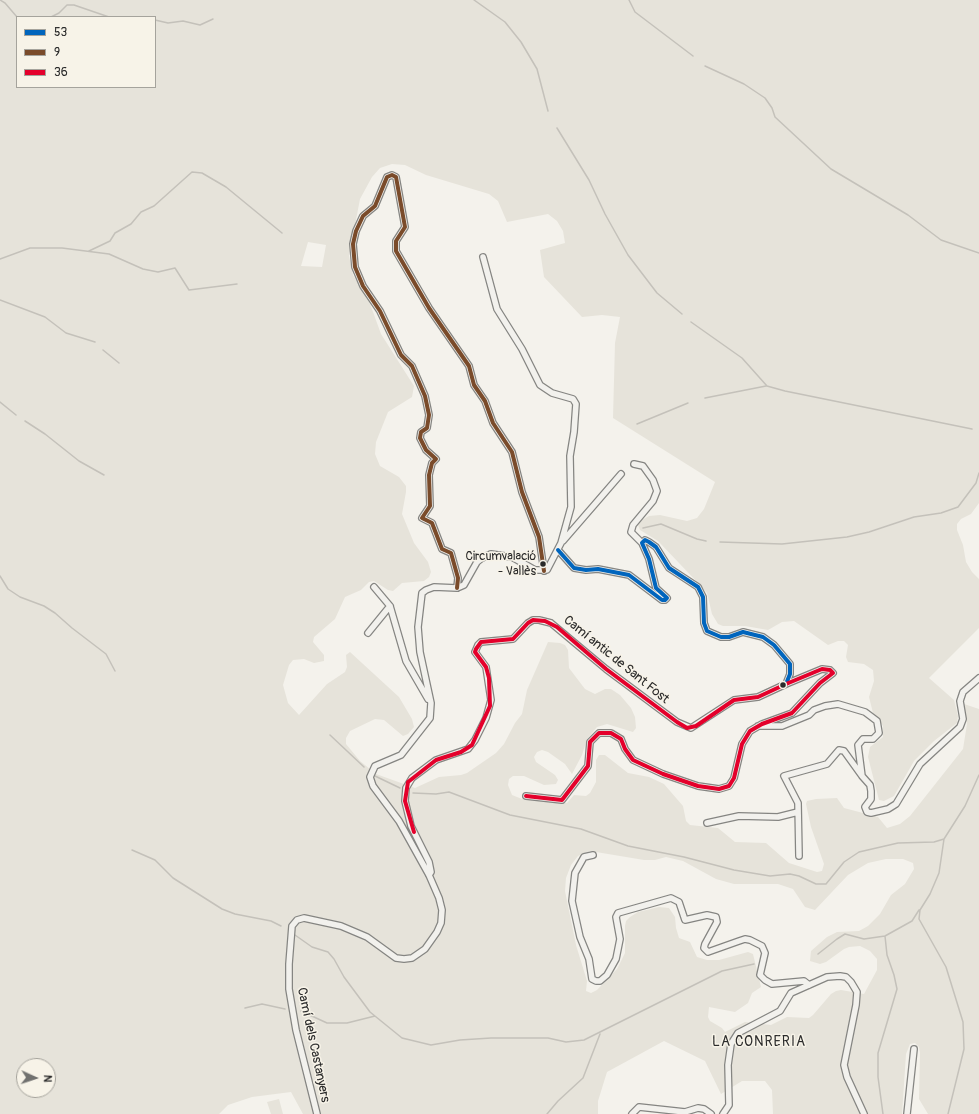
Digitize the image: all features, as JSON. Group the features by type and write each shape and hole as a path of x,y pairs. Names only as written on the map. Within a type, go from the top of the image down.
{"street":[{"path":"457,588 456,570 451,553 442,549 432,523 422,518 430,506 429,475 432,463 436,459 426,450 420,438 421,432 427,428 429,415 425,396 412,366 401,355 380,311 363,286 355,267 353,244 356,231 363,216 374,206 388,177 392,175 396,177 405,227 396,241 396,250 429,308 469,366 474,385 485,401 493,423 512,452 522,492 539,537 544,571"},
{"path":"431,703 420,652 418,628 422,593 434,587 457,588 464,585 469,579 477,562 491,554 512,557 535,570 544,571 550,567 561,543 571,507 570,456 574,432 576,404 573,399 552,393 540,385 522,349 497,309 483,257"},
{"path":"558,550 574,568 586,570 598,569 629,575 662,600 667,598 656,588 649,559 642,543 631,532 633,524 653,501 657,491 653,480 643,466 634,464"},
{"path":"561,543 620,474"},
{"path":"642,543 645,540 656,547 669,568 698,587 703,597 704,623 707,631 721,637 729,637 743,632 763,637 786,658 790,664 790,674 786,684"},
{"path":"374,588 390,606 406,661 431,703"},
{"path":"368,633 390,606"},
{"name":"Camí antic de Sant Fost","path":"429,875 431,872 429,862 411,826 405,801 406,788 412,778 436,760 468,749 475,740 486,718 491,700 486,667 475,652 481,642 513,639 528,623 533,620 551,623 606,669 687,728 696,726 734,700 758,697 786,684"},
{"path":"526,796 562,800 588,766 590,742 599,733 611,733 621,739 625,749 633,760 663,774 698,786 719,789 729,786 734,778 742,744 750,731 758,726 792,713 820,683 832,674 830,670 822,669 786,684"},
{"path":"799,856 798,803 784,776 827,764 839,750 844,751 870,785 872,791 871,799 865,807 867,812 888,809 896,804 920,764 960,727 963,719 960,701 963,692 979,678"},
{"name":"Camí dels Castanyers","path":"317,1114 296,1030 289,989 292,926 296,920 304,918 341,926 367,937 396,958 404,960 412,958 430,943 441,924 442,910 439,898 429,875 399,822 373,786 370,777 375,766 396,759 406,750 430,718 431,703"},
{"path":"758,726 782,726 804,718 814,710 825,706 838,704 865,712 877,721 879,733 873,739 863,739 858,745 862,776"},
{"path":"707,823 739,816 778,817 788,816 798,812"},
{"path":"593,855 584,857 575,873 572,901 580,937 590,959 592,979 600,981 607,975 616,959 620,939 616,917 618,913 671,898 679,902 685,920 707,915 716,917 717,922 704,944 704,948 708,952 745,939 750,940 762,946 765,953 760,975 765,980 772,984 804,981 809,985"},
{"path":"723,1114 729,1105 728,1065 734,1038 743,1028 780,1011 791,993 827,977 840,976 846,977 857,992 856,1005 844,1065 847,1077 864,1114"},
{"path":"906,1114 914,1049"},
{"path":"632,1114 639,1107 686,1112 698,1108 704,1109 711,1114"}],"shaded area":[{"path":"0,0 979,0 979,503 971,514 961,519 957,524 957,530 963,545 966,562 972,572 979,579 979,628 929,678 954,700 958,716 957,723 934,741 914,761 894,796 884,801 879,800 868,757 870,747 883,737 883,726 873,713 869,697 874,681 873,670 864,664 848,662 846,657 848,645 844,641 838,641 828,645 794,621 782,622 768,630 745,626 723,626 718,624 712,614 707,593 658,541 640,530 638,525 640,521 649,516 660,515 687,521 697,518 704,509 715,482 613,418 615,343 620,317 602,315 582,317 544,277 540,250 565,243 563,231 557,221 548,214 507,222 498,201 489,194 426,175 405,165 392,164 380,168 372,177 360,199 349,256 353,275 369,301 381,334 414,386 412,397 388,412 376,442 375,454 380,466 399,477 406,486 402,514 414,543 428,562 431,572 429,577 424,581 402,583 393,591 388,590 374,581 369,582 361,590 345,597 335,619 314,637 313,642 324,655 324,661 314,663 304,659 293,660 289,665 283,685 288,703 299,715 327,684 345,672 347,667 346,655 350,652 399,697 412,719 414,727 408,734 403,736 384,720 375,719 350,731 346,738 346,744 360,761 376,774 415,788 439,777 467,773 496,753 504,744 515,723 522,714 527,690 548,642 560,643 565,645 568,650 569,668 585,689 595,694 605,689 611,689 620,695 631,708 635,717 636,728 633,732 607,724 597,727 587,739 582,755 572,774 565,764 548,752 542,750 537,752 534,757 536,762 555,775 558,780 556,784 544,785 524,776 513,776 509,779 508,785 512,795 522,799 567,803 574,795 586,796 590,793 596,782 596,760 599,755 605,755 628,773 649,777 664,784 683,806 686,821 690,825 718,828 735,842 766,843 789,863 817,872 822,871 824,864 811,827 806,804 807,801 837,798 844,808 878,817 887,828 900,824 910,816 963,749 967,724 964,704 979,709 979,1114 928,1114 919,1099 920,1053 919,1047 915,1043 910,1044 906,1054 902,1114 773,1114 772,1090 765,1081 742,1081 721,1094 705,1061 664,1041 607,1072 598,1101 598,1114 303,1114 291,1092 252,1097 228,1105 219,1114 0,1114","holes":["308,242 326,245 322,267 301,266","590,851 644,860 655,860 666,857 683,861 716,879 734,884 778,884 793,889 805,907 815,910 848,875 868,863 886,859 903,859 913,863 914,869 905,884 891,895 880,914 868,926 859,931 837,932 827,937 811,951 810,961 820,964 826,962 849,947 860,946 870,951 877,959 877,970 864,994 841,990 836,991 831,994 809,1018 787,1017 771,1025 745,1022 725,1032 722,1028 710,1021 708,1017 709,1007 735,1012 748,1003 752,993 761,987 753,954 748,952 719,960 707,960 697,957 690,942 679,938 675,917 669,908 659,907 638,912 630,917 626,921 625,926 625,953 617,969 597,990 591,993 586,991 587,981 576,945 565,891 566,878 571,865 578,856"]},
{"path":"279,1099 283,1114 271,1114 267,1102"}],"waterway":[{"path":"0,0 5,3 16,16"},
{"path":"474,0 505,22 521,42 537,69 548,111"},
{"path":"629,0 635,12 693,56"},
{"path":"53,16 59,13 67,5 74,5 106,16"},
{"path":"156,20 168,23 183,21 200,25 213,19"},
{"path":"705,66 744,84 765,98 772,108 775,117 831,169 908,215 941,240 979,253"},
{"path":"557,128 589,180 605,214 628,255 657,293 682,314"},
{"path":"89,251 110,241 115,233 131,224 141,212 154,206 192,172 202,173 226,187 282,233"},
{"path":"0,259 30,248 62,248 109,254 143,269 158,272 175,268 189,290 237,284"},
{"path":"0,300 45,317 66,333 95,342"},
{"path":"691,322 742,358 767,386 972,429"},
{"path":"103,350 119,363"},
{"path":"705,398 766,386"},
{"path":"0,402 16,415"},
{"path":"637,424 688,403"},
{"path":"25,421 45,434 79,461 104,475"},
{"path":"720,542 782,544 847,537 869,532 914,517 941,513 958,507 976,483 979,473"},
{"path":"643,528 661,524 697,539 706,541"},
{"path":"0,576 8,589 20,597 44,606 55,613 106,654 115,671"},
{"path":"330,735 364,767"},
{"path":"948,1114 964,1049 963,1022 946,967 919,919 920,910 930,894 939,873 944,839 965,806 979,775"},
{"path":"375,776 400,788"},
{"path":"413,793 436,794 449,792 510,815 581,829 628,846 684,857 734,870 770,876 790,874 799,876 816,884 826,884 844,862 859,852 898,843 934,842 944,839"},
{"path":"132,850 155,860 173,878 222,909 235,914 271,921 281,926"},
{"path":"883,1114 878,1077 878,1053 897,989 887,955 885,936 912,921 919,910"},
{"path":"818,954 845,934 864,939 885,936"},
{"path":"295,935 312,947 328,952 334,959 344,977 370,1012 402,1038 431,1045 460,1040 491,1038 548,1038 566,1042 584,1040 722,971 754,964"},
{"path":"245,1008 262,1004 285,1009"},
{"path":"301,1011 327,1023 347,1023 375,1016"},
{"path":"547,1114 558,1101 583,1078 600,1034"}],"transit line":[{"name":"9","path":"457,588 458,578 451,553 442,549 432,523 422,518 430,506 429,475 432,463 436,459 426,450 420,438 421,432 427,428 429,415 425,396 412,366 401,355 380,311 363,286 355,267 353,244 356,231 363,216 375,206 387,177 392,175 396,177 405,227 396,241 396,251 429,308 469,366 474,385 485,401 493,423 512,452 522,492 539,537 544,571"},
{"name":"53","path":"558,550 574,568 586,570 598,569 629,575 662,600 665,600 667,598 656,588 649,559 642,543 645,540 649,542 656,547 669,568 698,587 703,597 704,623 707,631 721,637 729,637 743,632 763,637 774,645 790,664 790,674 786,684"},
{"name":"36","path":"414,832 405,801 408,782 436,760 461,752 472,745 490,706 489,678 486,667 475,652 476,649 481,642 513,639 528,623 533,620 545,621 557,627 606,669 687,728 696,726 734,700 758,697 822,669 830,670 833,673 820,683 792,713 762,724 750,731 742,744 734,778 729,786 719,789 698,786 663,774 633,760 625,749 621,739 611,733 599,733 590,742 588,766 562,800 526,796"}],"place":[{"name":"Circumvalació - Vallès","path":"543,564"}],"district":[{"name":"LA CONRERIA","path":"759,1042"}]}
